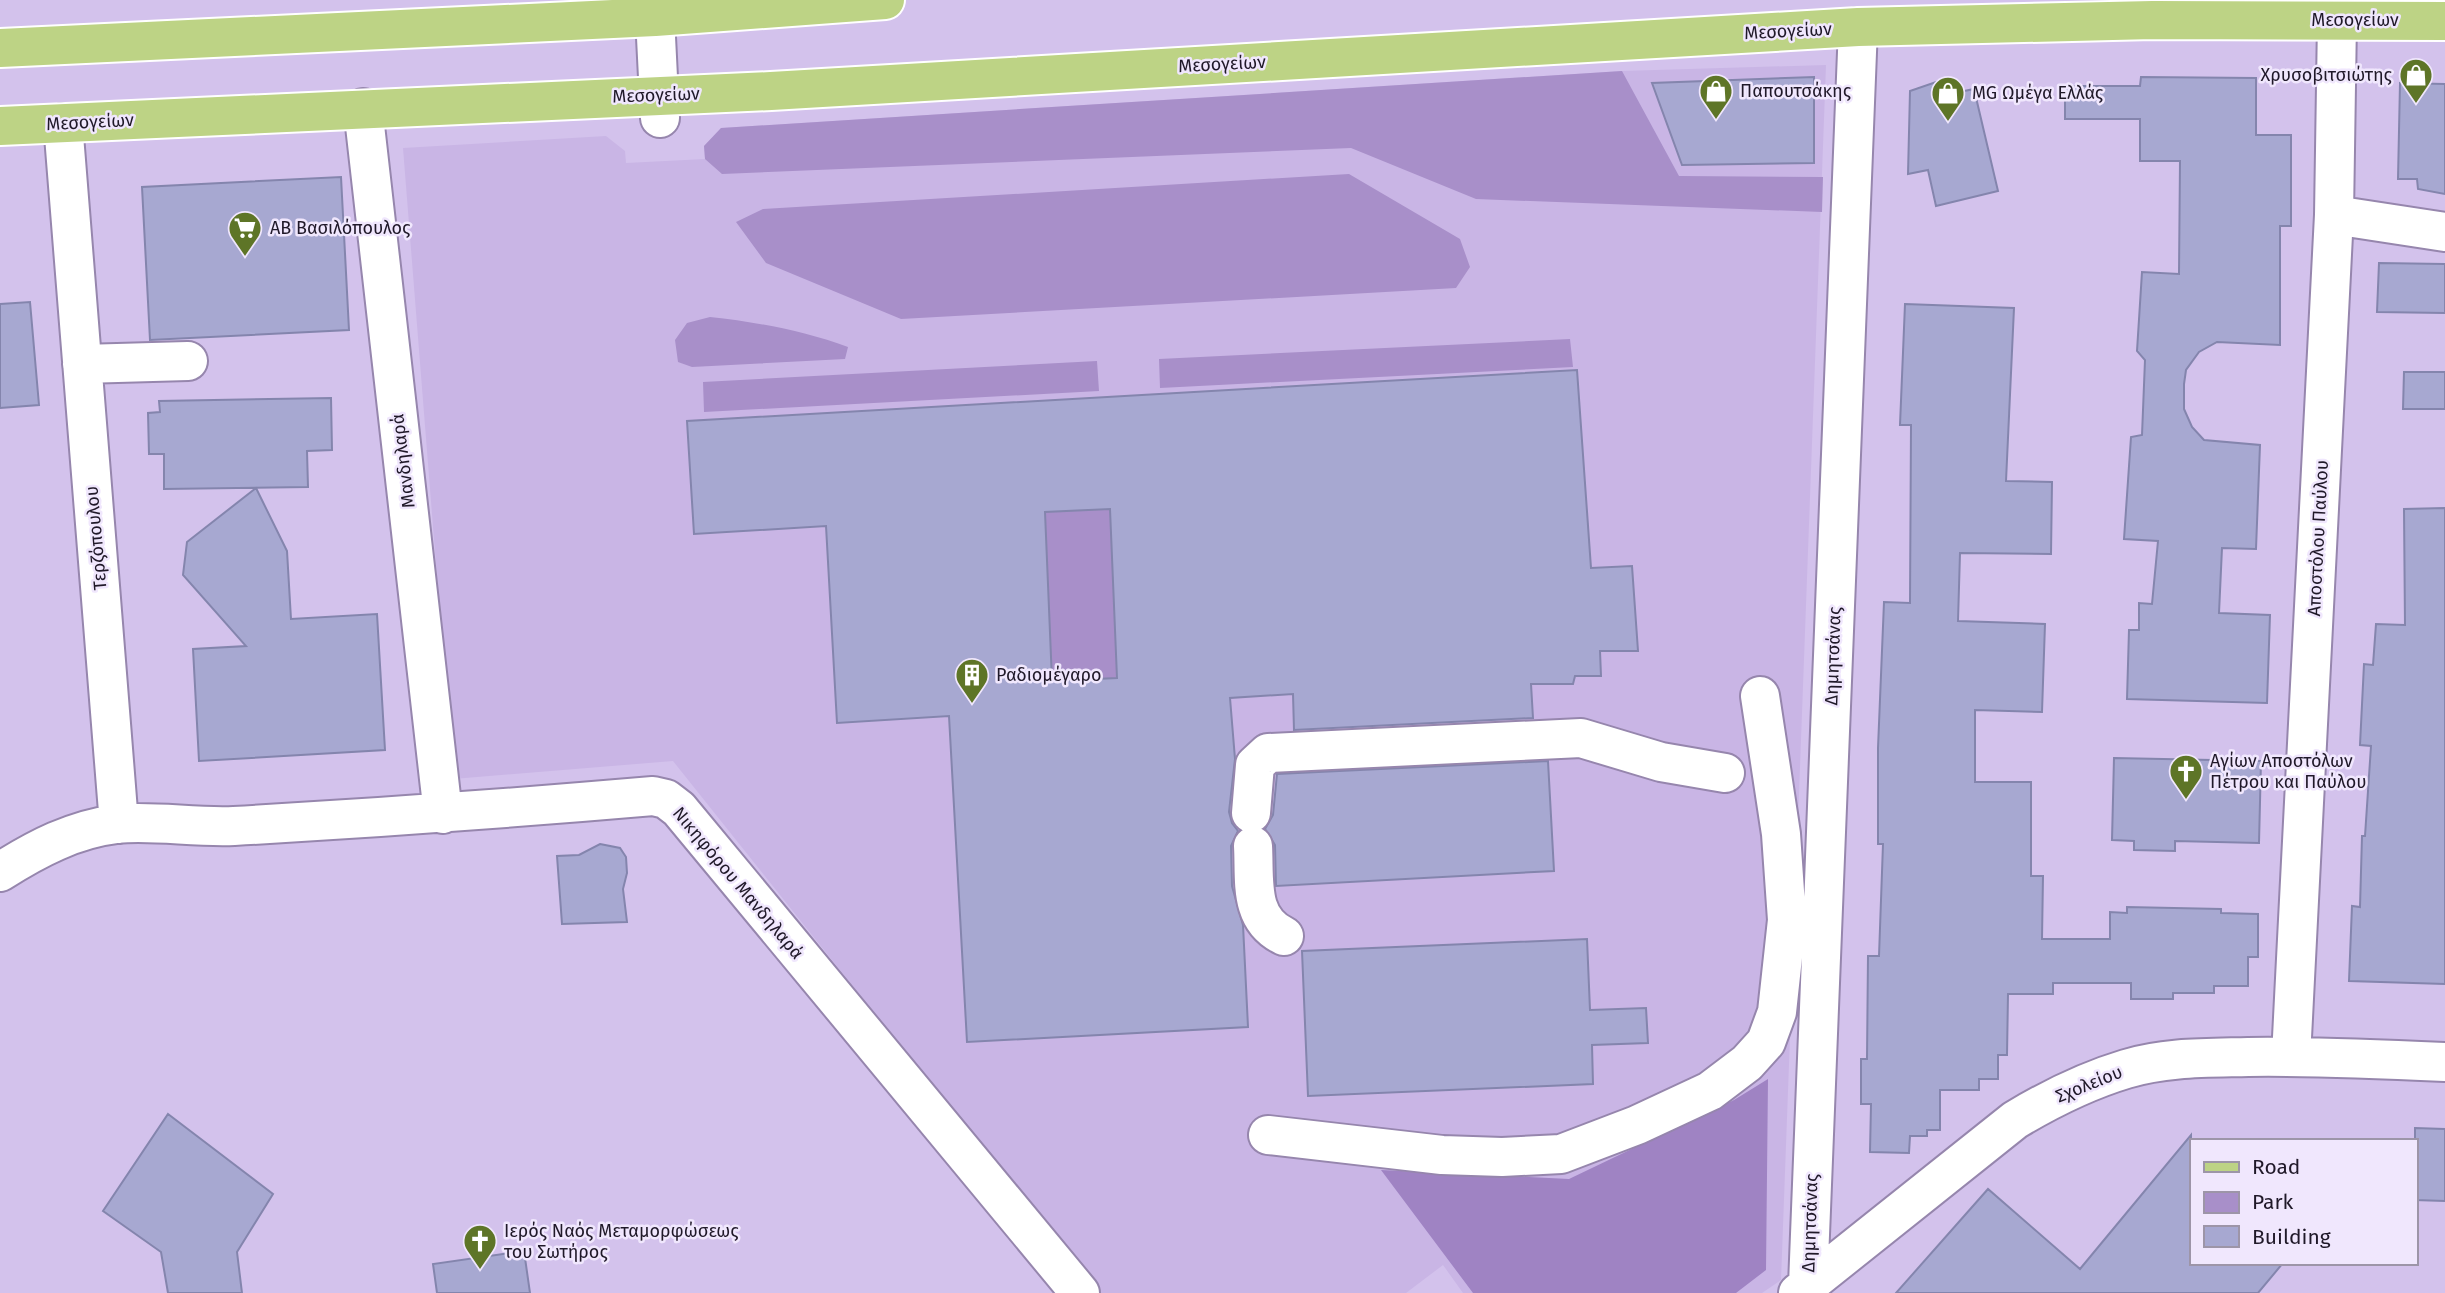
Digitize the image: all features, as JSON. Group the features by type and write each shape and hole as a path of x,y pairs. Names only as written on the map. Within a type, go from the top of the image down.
{"main road":[{"path":"0,48 655,17 885,0"},
{"name":"Μεσογείων","path":"0,126 363,108 658,107 1858,27 2100,21 2445,21"}],"street":[{"path":"655,17 658,107"},
{"name":"Αποστόλου Παύλου","path":"2291,1057 2334,215 2337,20"},
{"name":"Δημητσάνας","path":"1803,1289 1858,27"},
{"name":"Μανδηλαρά","path":"363,108 443,814"},
{"name":"Τερζόπουλου","path":"63,123 118,824"},
{"path":"2334,215 2445,232"},
{"path":"82,364 188,360"},
{"path":"1268,1135 1442,1155 1502,1157 1561,1154 1637,1125 1710,1091 1747,1063 1766,1042 1777,1012 1787,920 1781,834 1760,696"},
{"path":"1284,936 1268,926 1256,909 1252,830 1255,765 1268,753 1581,738 1661,762 1725,773"},
{"name":"Νικηφόρου Μανδηλαρά","path":"118,824 200,828 443,814 653,796 666,799 679,809 1080,1293"},
{"path":"0,872 37,849 84,831 118,824"},
{"name":"Σχολείου","path":"1803,1289 2015,1120 2052,1098 2128,1068 2171,1060 2291,1057 2445,1062"}],"shaded area":[{"path":"1826,65 1781,1280 1762,1293 1463,1293 1443,1265 1406,1293 1098,1293 673,761 453,779 403,148 606,136 625,151 626,163 705,159 704,146 721,128 1622,71"},
{"path":"1768,1079 1766,1270 1736,1293 1473,1293 1381,1170 1569,1179 1734,1100"}],"green space":[{"path":"1622,71 1679,176 1823,177 1822,212 1476,199 1351,148 722,174 705,159 704,146 721,128"},
{"path":"1349,174 1460,239 1470,267 1456,288 901,319 766,263 736,222 763,209"},
{"path":"710,317 780,328 831,341 848,347 845,359 692,367 678,362 675,340 687,323"},
{"path":"1570,339 1573,367 1160,388 1159,359"},
{"path":"1097,361 1099,391 704,412 703,382"},
{"path":"1110,509 1117,678 1052,681 1045,512"}],"building":[{"path":"1814,77 1814,163 1682,165 1652,83"},
{"path":"2141,77 2256,78 2256,135 2291,135 2291,226 2280,226 2280,345 2217,342 2199,352 2186,370 2184,384 2184,409 2192,427 2204,440 2260,445 2256,549 2222,548 2219,613 2270,615 2267,703 2127,699 2129,630 2139,630 2139,603 2152,604 2158,541 2124,539 2131,437 2142,435 2145,360 2137,351 2142,272 2179,274 2180,161 2140,161 2140,119 2065,119 2065,86 2140,86"},
{"path":"1936,82 1940,96 1974,89 1998,191 1936,206 1928,170 1908,174 1910,91"},
{"path":"2400,83 2445,84 2445,194 2418,189 2417,179 2398,179"},
{"name":"ΑΒ Βασιλόπουλος","path":"341,177 349,330 150,340 142,187"},
{"path":"2379,263 2445,264 2445,313 2377,312"},
{"path":"30,302 39,405 0,408 0,304"},
{"path":"1905,304 2014,308 2006,481 2052,482 2051,554 1960,553 1958,621 2045,624 2042,712 1975,710 1975,782 2031,782 2031,876 2043,876 2042,939 2110,939 2110,912 2127,913 2127,907 2221,909 2221,913 2258,914 2258,957 2248,957 2248,986 2214,986 2214,993 2173,993 2173,999 2131,999 2131,983 2053,983 2053,994 2008,994 2007,1055 1998,1055 1998,1079 1979,1079 1979,1090 1940,1090 1940,1130 1927,1130 1927,1136 1910,1136 1909,1153 1870,1152 1871,1104 1861,1104 1861,1059 1867,1059 1868,956 1879,956 1883,844 1878,844 1878,748 1884,602 1910,603 1911,425 1900,425"},
{"name":"Ραδιομέγαρο","path":"1577,370 1591,568 1632,566 1638,651 1600,651 1601,676 1575,676 1573,684 1531,684 1533,718 1294,730 1293,694 1230,698 1235,759 1229,812 1238,831 1231,846 1232,886 1243,925 1248,1027 967,1042 949,716 837,723 826,526 694,534 687,421","holes":["1110,509 1117,678 1052,681 1045,512"]},
{"path":"2404,372 2445,372 2445,409 2403,409"},
{"path":"331,398 332,450 307,451 308,487 164,489 164,454 149,454 148,413 160,412 159,401"},
{"path":"256,488 287,551 291,619 377,614 385,750 199,761 193,649 246,646 183,575 187,542"},
{"path":"2445,508 2445,984 2349,981 2352,906 2360,907 2362,836 2365,836 2371,746 2360,745 2364,664 2373,665 2376,624 2405,625 2404,509"},
{"name":"Αγίων Αποστόλων Πέτρου και Παύλου","path":"2114,758 2261,761 2259,843 2175,841 2175,851 2134,850 2134,841 2112,840"},
{"path":"1548,761 1554,871 1276,886 1275,845 1265,829 1273,815 1277,774"},
{"path":"600,844 620,848 626,857 627,873 623,889 627,922 562,924 557,856 579,855"},
{"path":"1587,939 1590,1010 1646,1008 1648,1043 1592,1045 1593,1084 1308,1096 1302,951"},
{"path":"168,1114 273,1194 237,1252 242,1293 168,1293 161,1252 103,1211"},
{"path":"2415,1128 2445,1129 2445,1201 2417,1200"},
{"path":"2191,1135 2190,1265 2281,1265 2258,1293 1896,1293 1988,1189 2080,1269"},
{"name":"Ιερός Ναός Μεταμορφώσεως του Σωτήρος","path":"524,1251 530,1293 437,1293 433,1264"}],"place":[{"name":"Χρυσοβιτσιώτης","path":"2416,105"},
{"name":"Παπουτσάκης","path":"1716,121"},
{"name":"MG Ωμέγα Ελλάς","path":"1948,123"},
{"name":"ΑΒ Βασιλόπουλος","path":"245,258"},
{"name":"Ραδιομέγαρο","path":"972,705"},
{"name":"Αγίων Αποστόλων Πέτρου και Παύλου","path":"2186,801"},
{"name":"Ιερός Ναός Μεταμορφώσεως του Σωτήρος","path":"480,1271"}]}
